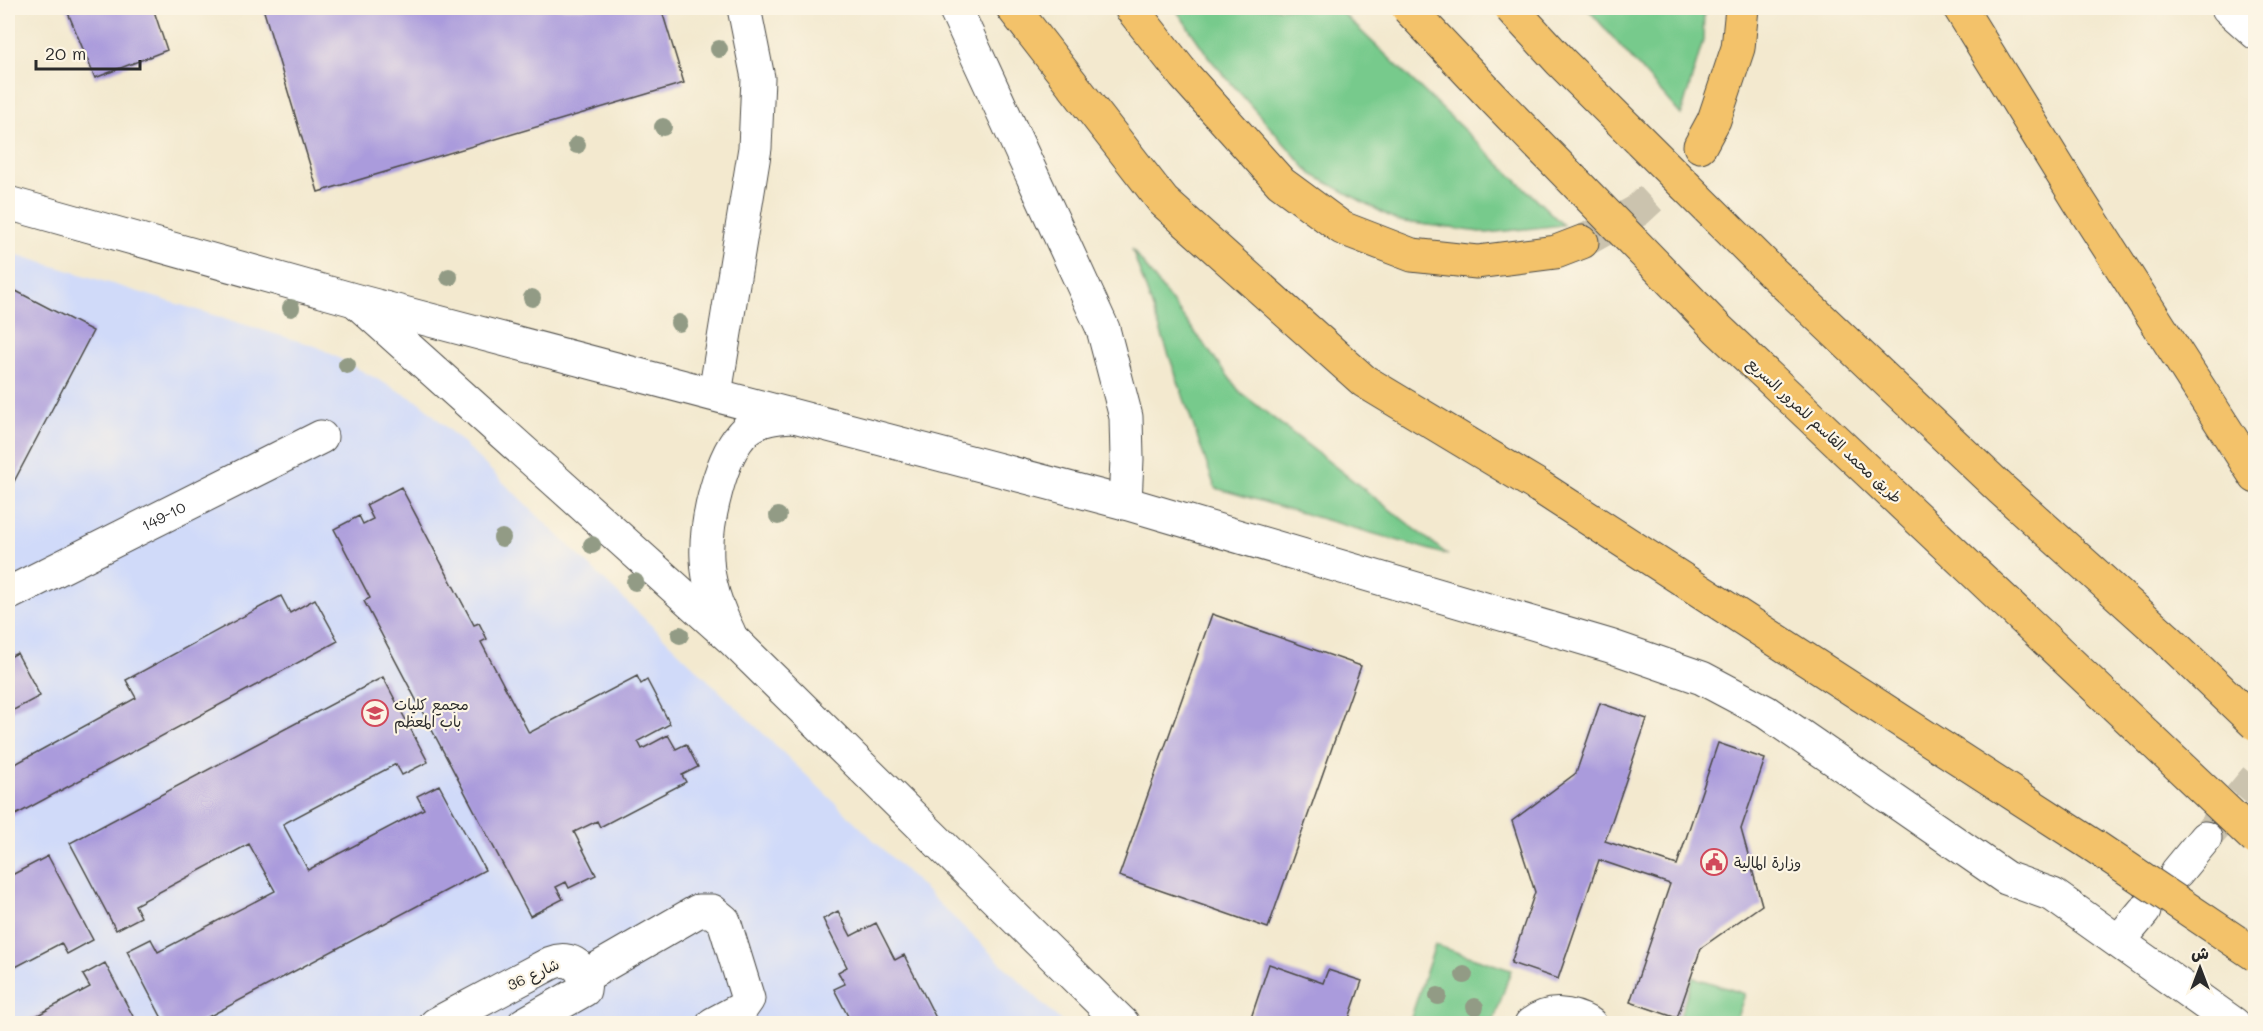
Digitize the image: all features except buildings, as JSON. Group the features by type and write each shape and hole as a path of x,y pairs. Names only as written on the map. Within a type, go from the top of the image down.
{"highway":[{"path":"1013,8 1163,201 1364,381 1540,487 2094,846 2256,956"},
{"path":"1131,8 1184,75 1281,183 1342,228 1412,255 1478,262 1556,252 1582,242"},
{"name":"طريق محمد القاسم للمرور السريع","path":"1408,8 1718,329 2256,838"},
{"path":"1510,8 1560,61 1770,270 2002,490 2166,638 2256,724"},
{"path":"1700,146 1714,120 1738,48 1742,8"},
{"path":"1960,8 2079,201 2256,477"}],"street":[{"path":"715,394 755,148 758,78 744,8"},
{"path":"955,8 1103,329 1126,417 1128,459 1125,503"},
{"path":"2228,8 2255,33"},
{"path":"8,203 354,300 1125,503 1599,643 1702,678 1766,712 2006,878 2054,895 2234,1023"},
{"path":"354,300 733,640 1123,1023"},
{"path":"733,640 713,595 707,559 711,502 731,453 746,430 768,417 795,416"},
{"name":"149-10","path":"8,594 321,437"},
{"path":"2177,872 2205,838"},
{"path":"524,1023 584,990 585,976 698,911 712,911 724,921 748,999 741,1009 712,1023"},
{"path":"2119,941 2144,911"},
{"name":"شارع 36","path":"436,1023 558,960 577,965 585,976"},
{"path":"1531,1023 1538,1018 1557,1014 1577,1016 1590,1023"}],"shaded area":[{"name":"مجمع كليات باب المعظم","path":"8,252 318,347 421,403 1063,1023 8,1023"}],"green space":[{"path":"1175,8 1337,8 1563,225 1487,233 1398,221 1311,174 1210,59"},
{"path":"1587,8 1704,8 1703,41 1681,115"},
{"path":"1132,249 1240,392 1448,555 1215,488"},
{"path":"1435,945 1511,970 1493,1023 1409,1023"},
{"path":"1693,977 1745,994 1735,1023 1692,1023 1679,1019"}],"tunnel":[{"path":"1582,242 1637,211 1683,168 1700,146"},
{"path":"2208,835 2256,778"}],"place":[{"name":"مجمع كليات باب المعظم","path":"375,713"},
{"name":"وزارة المالية","path":"1714,862"}]}
